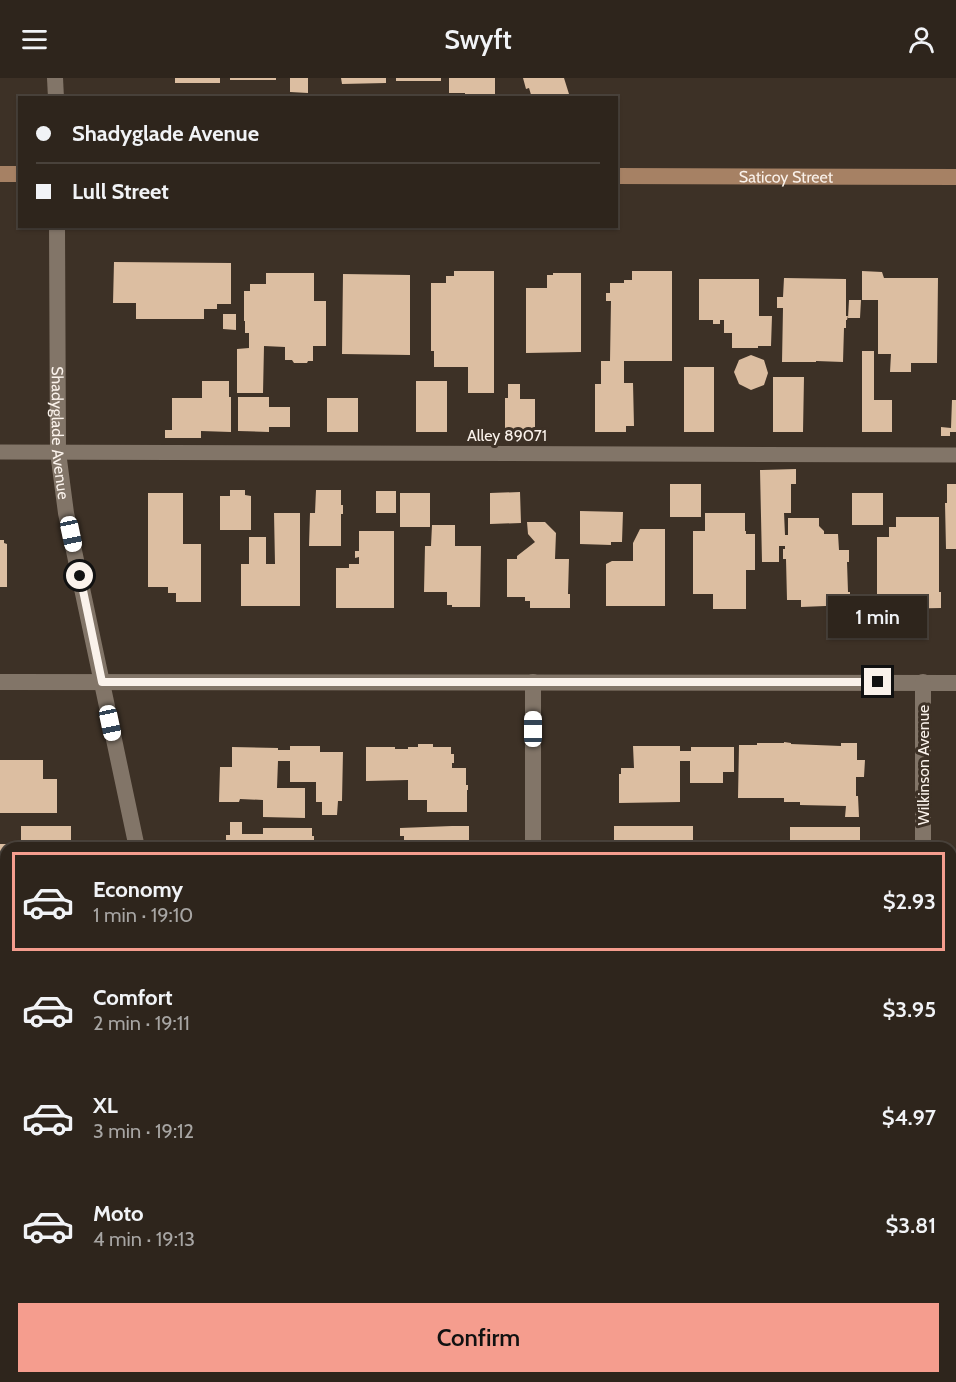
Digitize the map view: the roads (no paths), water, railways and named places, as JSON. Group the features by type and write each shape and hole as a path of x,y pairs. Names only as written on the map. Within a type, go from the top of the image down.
{"main road":[{"path":"0,174 18,174"},
{"name":"Saticoy Street","path":"618,176 956,177"}],"street":[{"path":"55,78 56,96"},
{"name":"Shadyglade Avenue","path":"57,228 58,452 66,513 135,842"},
{"path":"0,682 956,683"},
{"path":"532,682 533,842"},
{"name":"Wilkinson Avenue","path":"924,682 924,842"}],"lane":[{"name":"Alley 89071","path":"0,452 956,455"}]}
